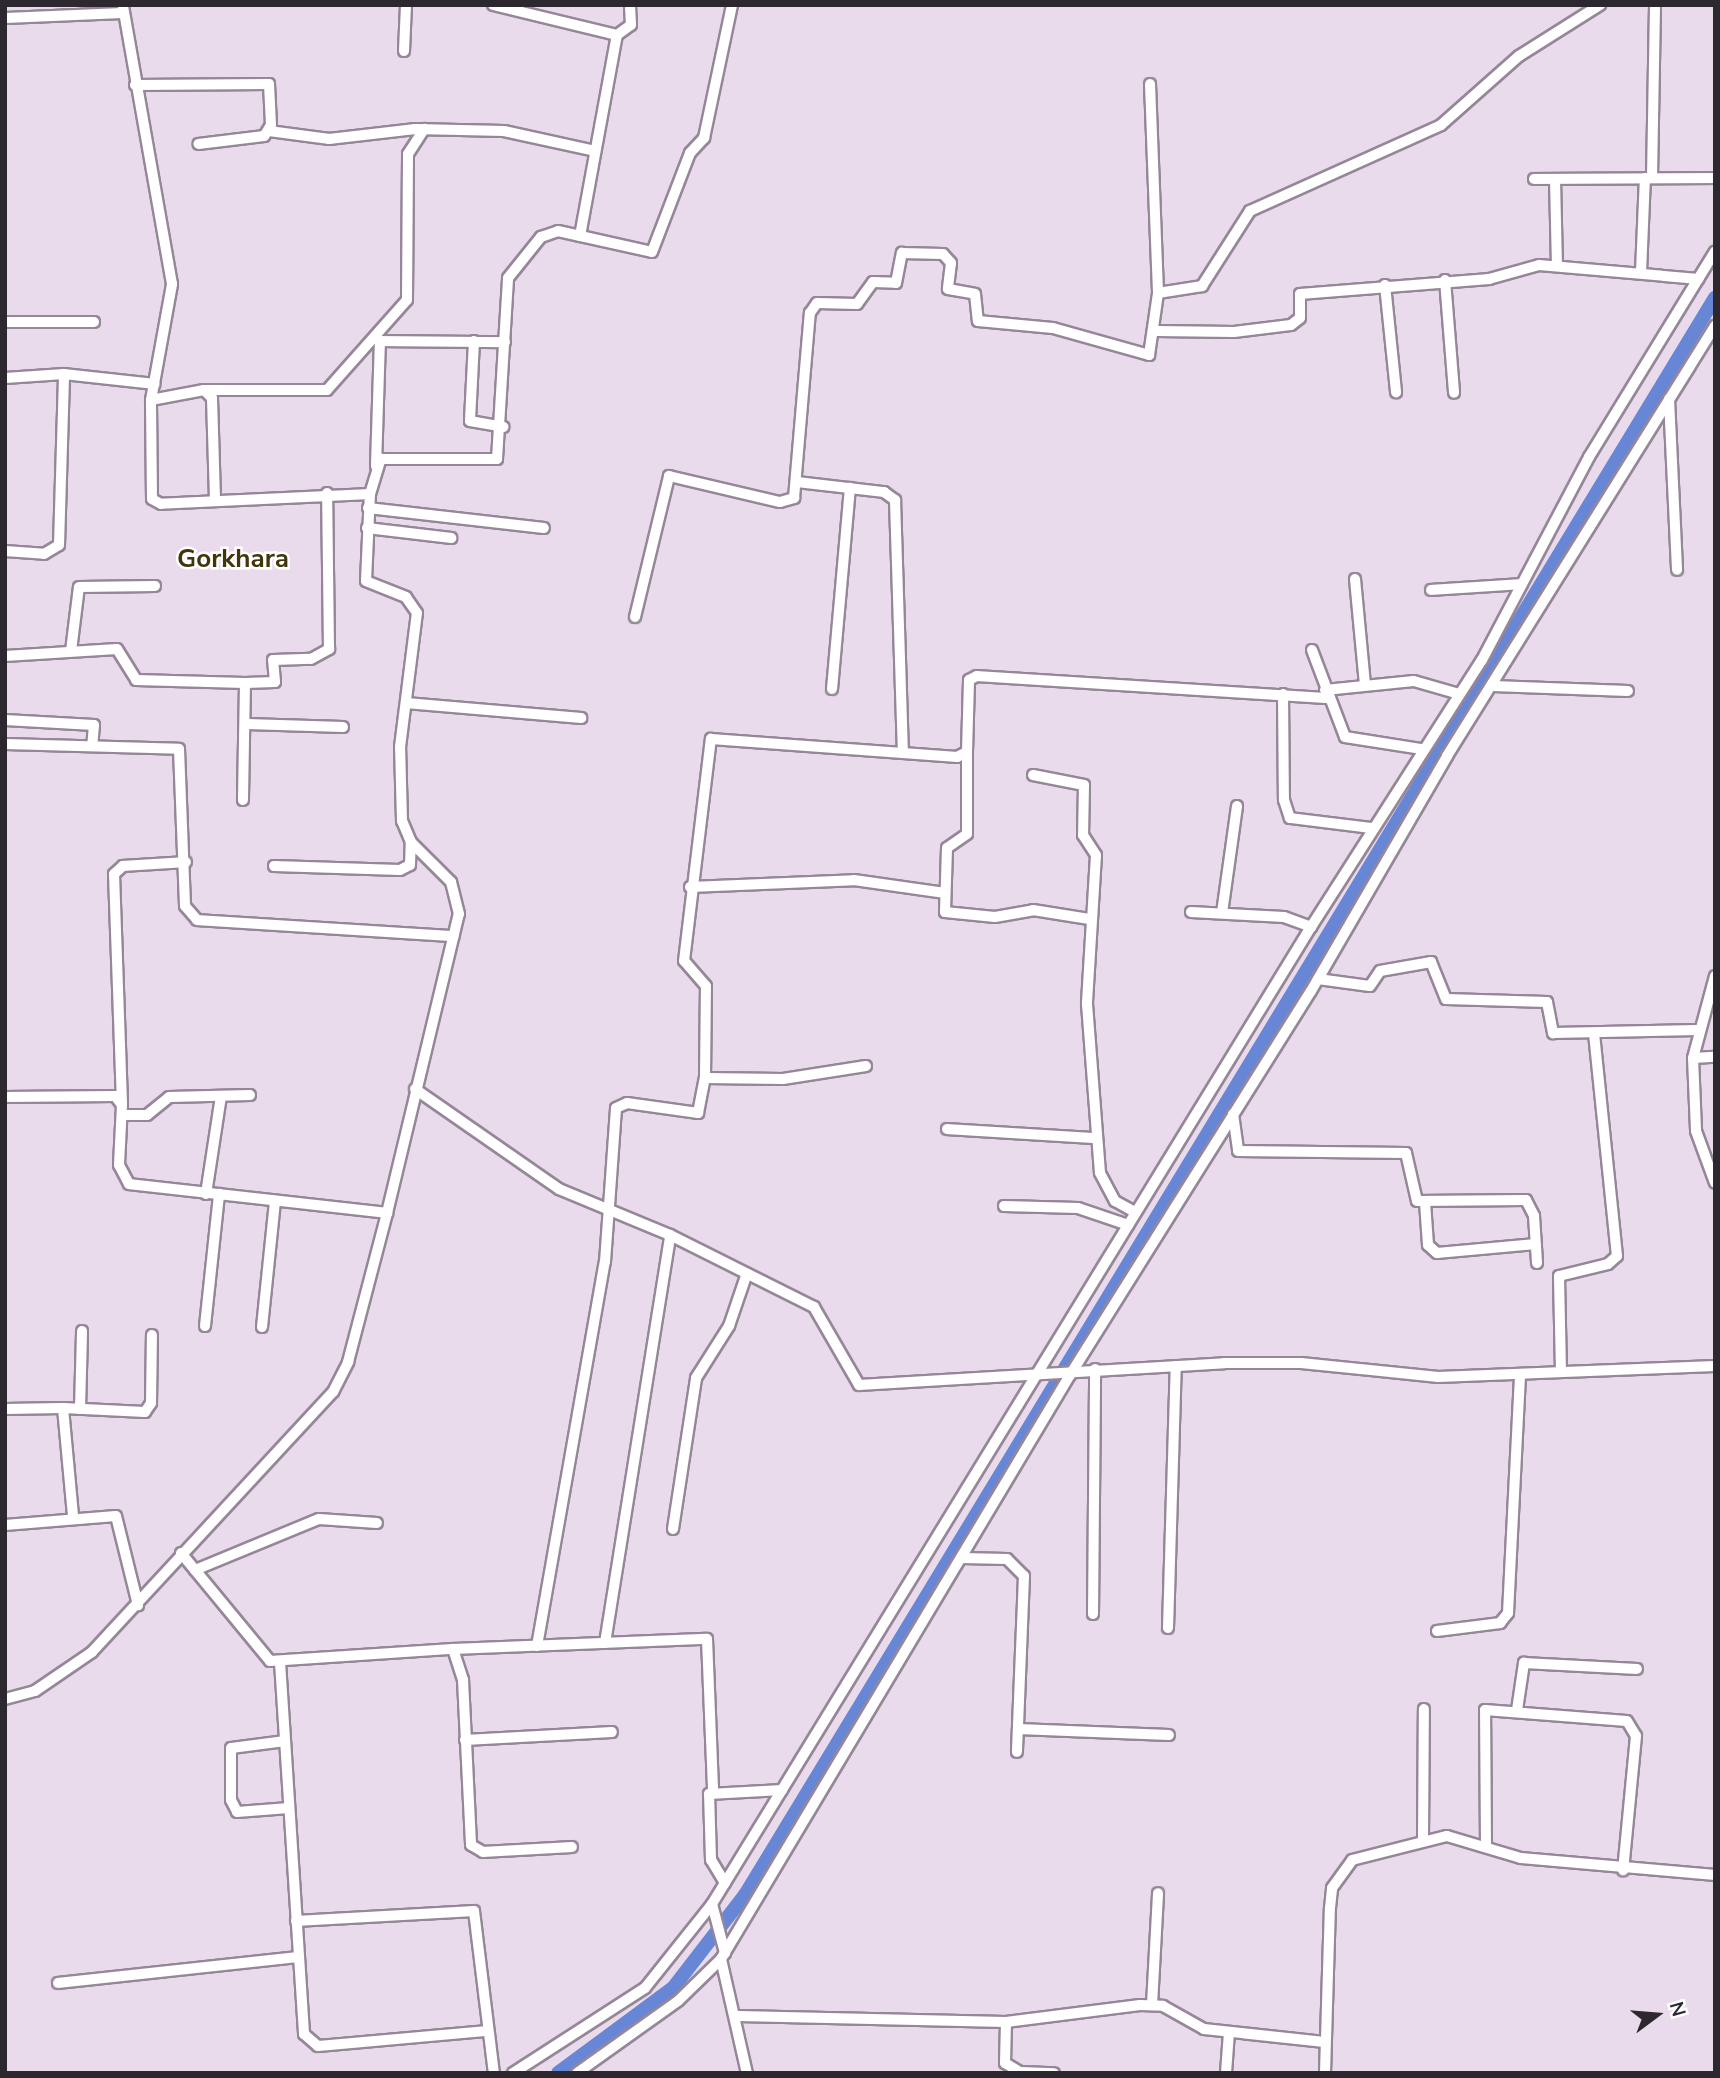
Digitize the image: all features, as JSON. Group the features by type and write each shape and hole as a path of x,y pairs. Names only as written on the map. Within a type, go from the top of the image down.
{"street":[{"path":"404,51 406,5"},
{"path":"493,5 617,35"},
{"path":"580,236 617,35 631,25 630,5"},
{"path":"376,466 393,457 488,463 502,451 505,342 511,268 548,232 580,236 652,252 690,153 704,138 732,5"},
{"path":"1158,293 1202,286 1250,211 1441,125 1519,56 1600,5"},
{"path":"1642,272 1649,178 1655,5"},
{"path":"5,18 123,9 172,284 151,400 152,499 215,500 327,493 370,494"},
{"path":"135,85 269,84 269,131"},
{"path":"635,617 669,476 780,502 794,498 813,306 857,303 873,282 896,283 902,253 948,255 948,289 975,294 982,323 1053,328 1140,357 1154,350 1158,293 1150,84"},
{"path":"198,144 269,131 329,139 424,129 504,131 595,151"},
{"path":"151,400 204,390 327,390 407,300 408,154 424,129"},
{"path":"1534,179 1715,178"},
{"path":"1555,179 1557,264"},
{"path":"513,2073 645,1987 713,1907 725,1883 1135,1212 1422,748 1459,694 1522,584 1588,457 1715,251"},
{"path":"1157,331 1234,332 1291,325 1300,318 1300,294 1446,279 1489,279 1557,264 1698,279"},
{"path":"1446,279 1454,393"},
{"path":"1385,285 1396,392"},
{"path":"5,322 94,323"},
{"path":"577,2073 678,2001 722,1952 1070,1375 1318,979 1493,686 1715,326"},
{"path":"274,866 400,870 410,865 411,842 399,793 406,703 418,613 406,597 366,582 368,508 376,466 377,345 389,340 505,342"},
{"path":"474,341 470,421 503,427"},
{"path":"5,378 64,374 154,384"},
{"path":"5,551 44,554 59,545 64,374"},
{"path":"204,390 214,405 215,500"},
{"path":"1669,399 1677,570"},
{"path":"797,482 850,488 895,500 902,753"},
{"path":"832,689 850,488"},
{"path":"5,656 117,649 135,680 275,682 273,660 311,659 329,649 327,493"},
{"path":"368,508 544,528"},
{"path":"367,528 451,538"},
{"path":"1356,579 1365,685"},
{"path":"1431,590 1522,584"},
{"path":"71,651 79,587 155,586"},
{"path":"1312,650 1326,694 1345,737 1422,748"},
{"path":"1088,919 1033,910 951,917 944,893 947,848 967,834 969,680 977,676 1283,694 1326,694 1365,685 1414,681 1459,694"},
{"path":"243,800 247,723 244,683"},
{"path":"1493,686 1628,691"},
{"path":"1283,694 1284,800 1290,818 1372,828"},
{"path":"406,703 581,718"},
{"path":"5,720 94,725 92,746"},
{"path":"247,723 343,727"},
{"path":"537,1646 603,1275 606,1213 617,1108 627,1103 698,1113 705,1078 706,985 684,961 711,739 957,757 967,752"},
{"path":"5,744 178,749 186,862 185,906 197,920 454,936"},
{"path":"1033,775 1084,785 1083,835 1096,855 1088,919 1088,1046 1096,1138 1108,1192 1135,1212"},
{"path":"1222,914 1237,806"},
{"path":"5,1699 65,1675 138,1605 181,1553 333,1392 348,1362 454,936 458,897 411,842"},
{"path":"186,862 123,866 114,874 122,1110 121,1177 144,1188 387,1213"},
{"path":"691,887 854,880 944,893"},
{"path":"1191,912 1284,917 1311,926"},
{"path":"1318,979 1370,986 1380,971 1431,962 1446,999 1546,1002 1553,1033 1698,1030"},
{"path":"1715,976 1698,1030 1693,1058 1696,1131 1715,1183"},
{"path":"1561,1372 1559,1276 1608,1264 1617,1256 1594,1033"},
{"path":"1693,1058 1715,1057"},
{"path":"705,1078 783,1079 866,1066"},
{"path":"415,1089 559,1189 606,1213 670,1235 822,1314 859,1385 1070,1375 1095,1369 1301,1363 1392,1375 1520,1375 1715,1366"},
{"path":"5,1097 101,1093 122,1110 148,1115 169,1097 250,1095"},
{"path":"206,1194 221,1096"},
{"path":"1233,1114 1235,1146 1246,1153 1406,1153 1411,1197 1425,1202 1527,1200 1536,1244 1536,1263"},
{"path":"947,1129 1096,1138"},
{"path":"205,1326 219,1194"},
{"path":"262,1327 275,1201"},
{"path":"1425,1202 1428,1245 1437,1253 1536,1244"},
{"path":"1004,1206 1078,1208 1128,1225"},
{"path":"605,1643 670,1235"},
{"path":"673,1529 696,1378 729,1325 746,1276"},
{"path":"80,1409 82,1332"},
{"path":"5,1409 148,1409 152,1335"},
{"path":"1168,1628 1176,1366"},
{"path":"1093,1614 1095,1369"},
{"path":"1437,1630 1500,1623 1508,1613 1520,1375"},
{"path":"63,1408 73,1517"},
{"path":"5,1525 107,1513 121,1522 138,1605"},
{"path":"195,1570 319,1519 377,1523"},
{"path":"181,1553 259,1653 280,1662 453,1649 707,1639 713,1791 710,1860 725,1883"},
{"path":"962,1558 1007,1559 1021,1567 1017,1752"},
{"path":"453,1649 463,1680 471,1845 484,1852 572,1847"},
{"path":"280,1662 298,1957 309,2043 485,2031"},
{"path":"1517,1710 1524,1663 1637,1669"},
{"path":"1486,1846 1482,1716 1488,1708 1633,1725 1623,1870"},
{"path":"1423,1838 1424,1709"},
{"path":"1018,1729 1169,1735"},
{"path":"465,1740 612,1732"},
{"path":"285,1741 231,1748 231,1800 237,1812 289,1808"},
{"path":"713,1791 782,1790"},
{"path":"1325,2073 1329,1908 1341,1870 1352,1860 1423,1838 1447,1836 1521,1858 1623,1870 1715,1875"},
{"path":"1152,2005 1158,1894"},
{"path":"713,1907 738,2016 747,2073"},
{"path":"296,1921 474,1911 485,2031 494,2073"},
{"path":"58,1983 298,1957"},
{"path":"738,2016 1006,2022 1152,2005 1204,2029 1324,2042"},
{"path":"1006,2022 1005,2063 1020,2071 1054,2073"},
{"path":"1226,2073 1229,2032"}],"waterway":[{"path":"558,2073 673,1988 745,1895 1715,298"}],"district":[{"name":"Gorkhara","path":"233,559"}]}
